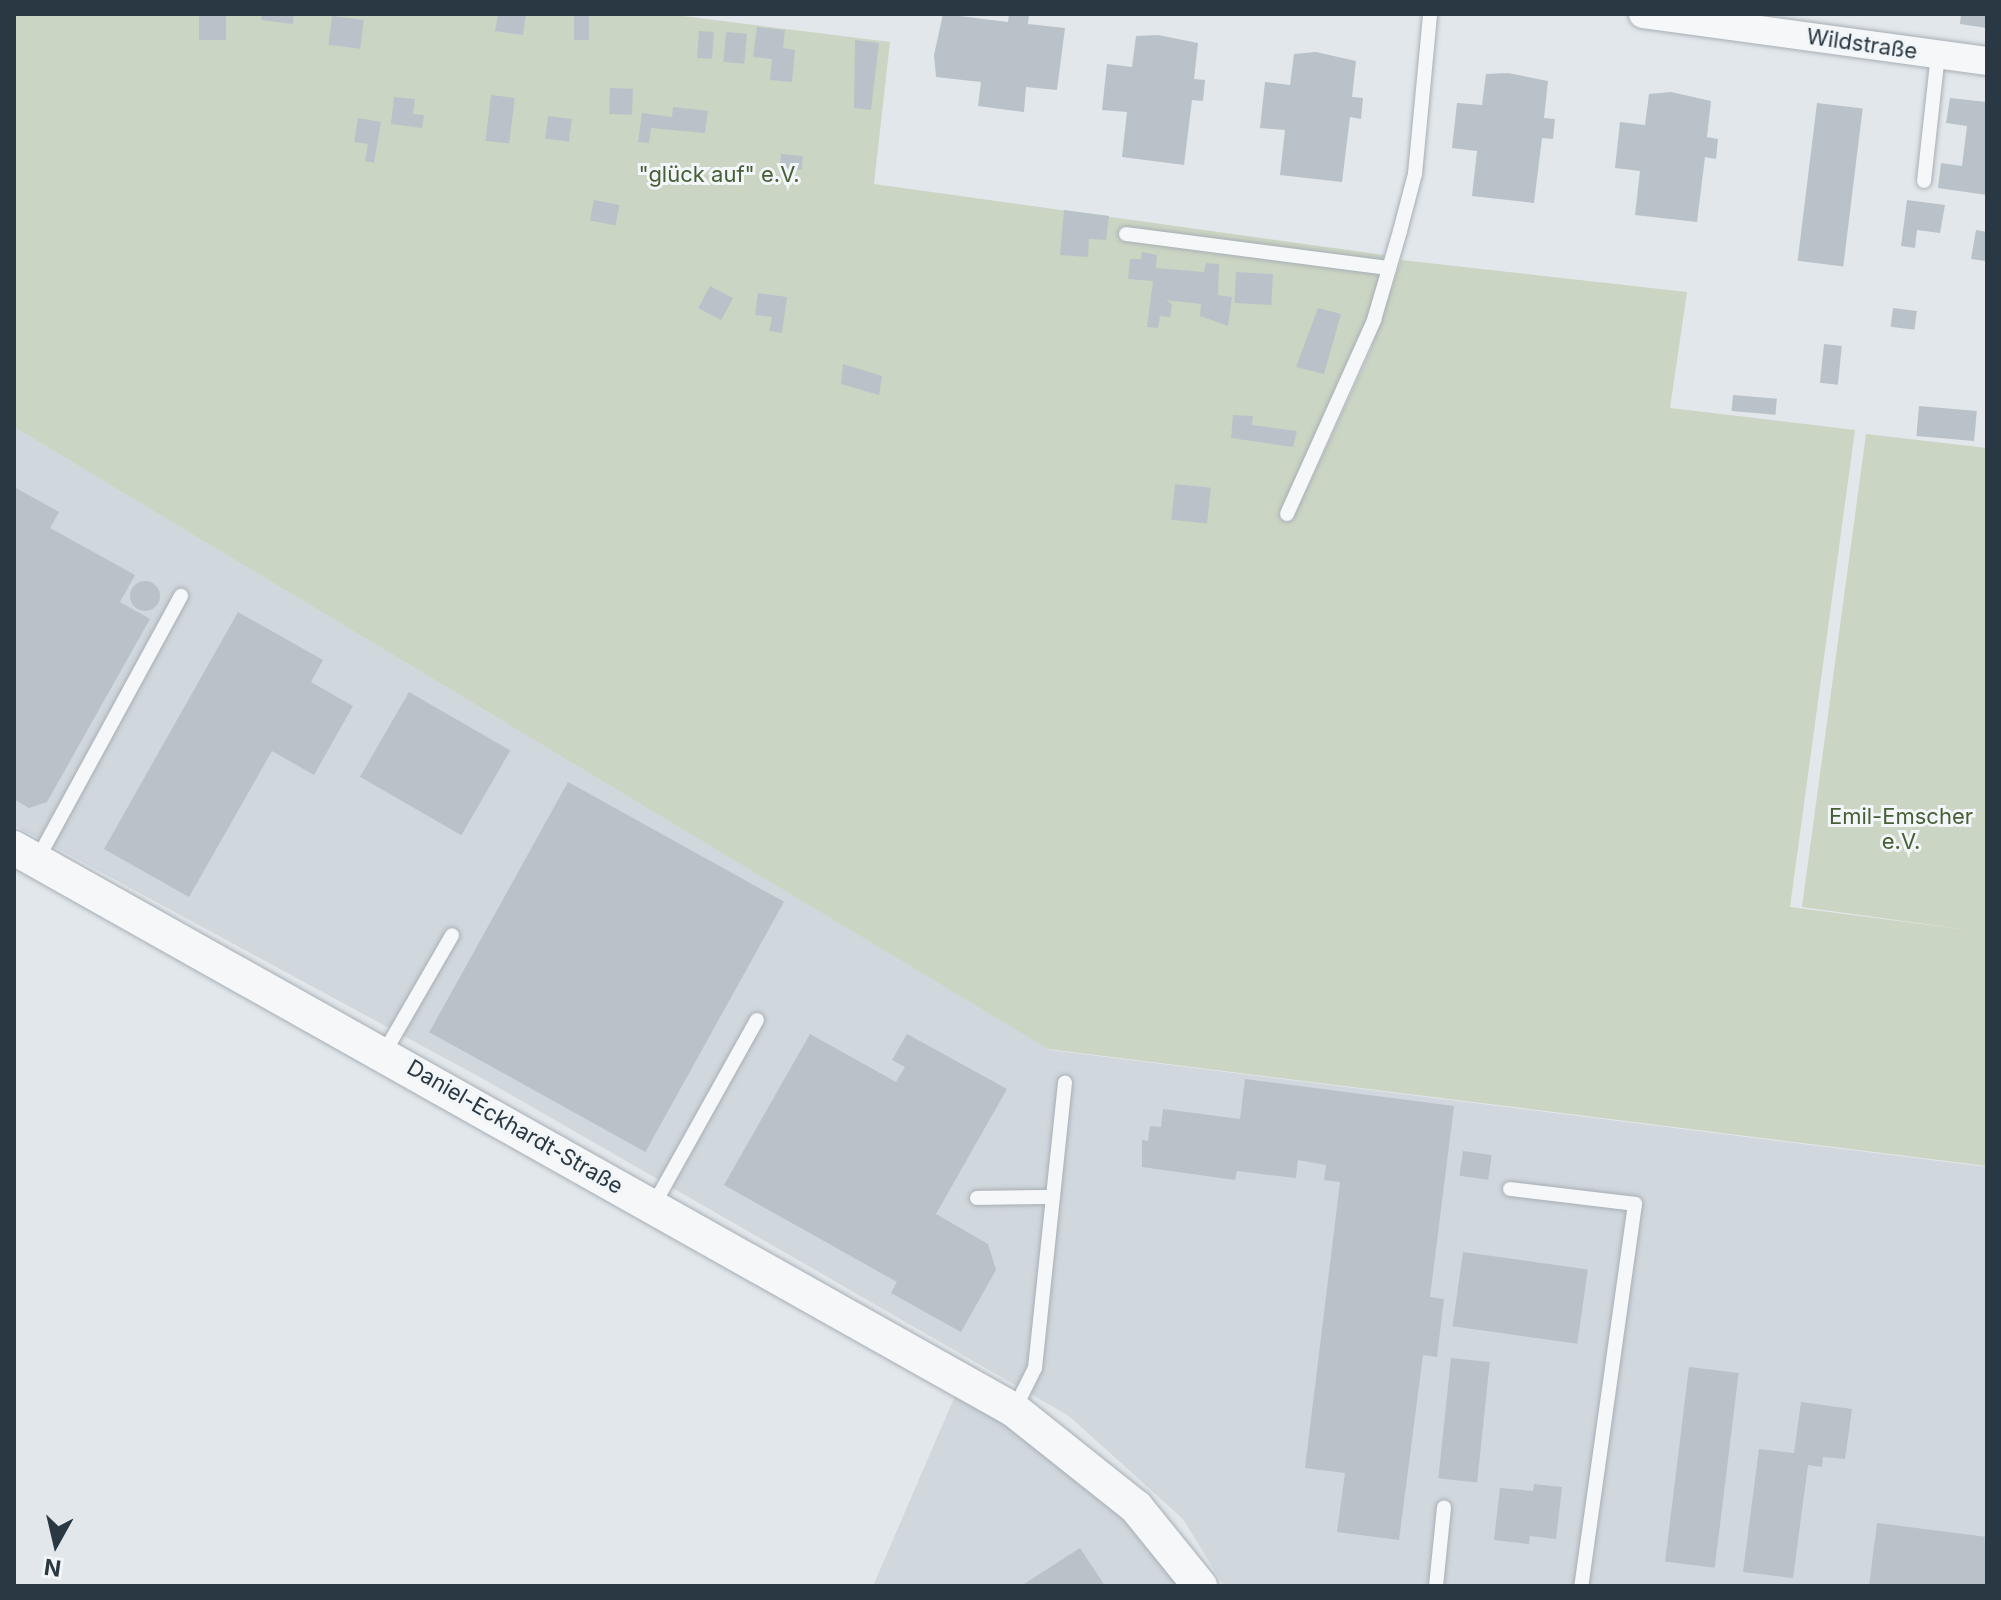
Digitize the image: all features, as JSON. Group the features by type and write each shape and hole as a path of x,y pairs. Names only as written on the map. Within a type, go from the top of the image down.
{"street":[{"name":"Wildstraße","path":"1643,14 1684,16 1987,61"},
{"name":"Daniel-Eckhardt-Straße","path":"25,854 384,1053 1014,1410 1136,1507 1200,1586"}],"lane":[{"path":"1287,514 1374,320 1389,268 1415,174 1430,14"},
{"path":"1924,181 1938,54"},
{"path":"1126,234 1389,268"},
{"path":"25,854 181,596"},
{"path":"384,1053 452,935"},
{"path":"653,1206 757,1020"},
{"path":"1014,1410 1035,1368 1065,1083"},
{"path":"1510,1189 1635,1204 1581,1586"},
{"path":"977,1198 1053,1197"},
{"path":"1436,1586 1444,1507"}],"shaded area":[{"path":"14,427 1050,1050 1987,1167 1987,1586 1224,1586 1183,1519 1069,1416 487,1081 14,825"},
{"path":"955,1396 1002,1419 1122,1513 1188,1586 873,1586"}],"green space":[{"path":"14,14 667,14 890,42 874,184 1384,255 1379,290 1356,353 1294,489 1305,493 1370,352 1401,260 1687,292 1670,408 1855,430 1790,907 1976,931 1802,907 1866,434 1987,448 1987,1166 1048,1049 14,427"}],"building":[{"path":"199,14 226,14 226,40 199,40"},
{"path":"262,14 294,14 293,24 261,20"},
{"path":"498,14 526,14 523,35 495,31"},
{"path":"574,14 589,14 589,40 574,40"},
{"path":"943,14 1008,22 1009,14 1029,14 1028,24 1065,28 1057,90 1026,87 1024,112 978,106 981,82 936,77 934,55"},
{"path":"1961,14 1987,14 1987,28 1960,24"},
{"path":"332,16 364,20 360,49 328,45"},
{"path":"757,27 785,30 783,48 795,50 792,82 770,80 772,59 753,57"},
{"path":"699,31 714,32 712,59 697,58"},
{"path":"726,32 747,34 744,64 723,62"},
{"path":"1158,35 1198,43 1194,79 1205,80 1203,101 1192,100 1184,165 1122,157 1127,112 1102,110 1107,64 1132,67 1136,36"},
{"path":"855,40 879,43 871,110 854,108"},
{"path":"1316,52 1356,61 1352,97 1363,98 1361,119 1350,117 1342,182 1280,175 1285,130 1260,128 1265,82 1290,85 1294,54"},
{"path":"1508,73 1548,81 1544,118 1555,119 1553,139 1542,138 1534,203 1472,196 1477,151 1452,148 1457,103 1482,105 1486,74"},
{"path":"610,88 633,89 632,115 609,114"},
{"path":"1671,92 1711,101 1707,137 1718,139 1716,159 1705,157 1697,222 1635,215 1640,171 1615,168 1620,122 1645,125 1649,94"},
{"path":"491,95 515,98 509,144 485,141"},
{"path":"394,97 415,99 413,114 424,115 422,128 391,124"},
{"path":"1950,98 1987,102 1987,195 1938,188 1941,163 1962,166 1967,126 1946,123"},
{"path":"1817,103 1863,109 1843,266 1798,261"},
{"path":"673,107 708,111 705,133 651,128 649,143 638,142 642,113 672,117"},
{"path":"548,116 572,119 569,142 545,139"},
{"path":"358,118 381,122 374,163 365,161 368,144 354,142"},
{"path":"781,154 803,156 802,170 780,168"},
{"path":"594,200 620,205 616,226 590,221"},
{"path":"1907,200 1945,205 1940,233 1917,230 1915,248 1901,246"},
{"path":"1064,210 1109,216 1106,240 1089,239 1088,257 1060,255"},
{"path":"1976,230 1987,232 1986,261 1971,259"},
{"path":"1142,252 1157,255 1156,268 1204,272 1206,263 1219,264 1218,295 1232,297 1228,326 1200,316 1201,304 1166,300 1172,304 1170,317 1160,316 1158,328 1147,327 1153,281 1128,279 1130,259 1141,259"},
{"path":"1236,272 1273,274 1271,305 1234,303"},
{"path":"710,286 733,298 721,320 698,308"},
{"path":"758,293 787,297 782,333 769,331 772,317 755,315"},
{"path":"1318,308 1341,314 1324,374 1296,367"},
{"path":"1893,308 1917,311 1915,330 1891,327"},
{"path":"1824,344 1842,346 1838,385 1820,383"},
{"path":"843,364 882,376 879,395 841,384"},
{"path":"1733,395 1777,399 1775,415 1732,411"},
{"path":"1919,406 1977,411 1974,441 1916,436"},
{"path":"1233,415 1253,416 1252,425 1297,431 1293,447 1231,438"},
{"path":"1175,484 1211,488 1207,524 1171,520"},
{"path":"14,487 59,512 50,528 135,575 120,602 150,619 47,802 29,808 14,799"},
{"path":"145,581 156,585 160,596 156,607 145,611 134,607 130,596 134,585"},
{"path":"238,612 323,660 311,682 353,706 314,775 272,751 189,897 104,849"},
{"path":"409,692 510,750 461,835 360,777"},
{"path":"568,782 784,902 645,1152 429,1032"},
{"path":"810,1034 896,1082 905,1067 892,1060 907,1034 1007,1089 936,1214 988,1244 996,1270 961,1332 891,1293 897,1282 724,1185"},
{"path":"1245,1079 1454,1106 1430,1297 1444,1299 1437,1357 1423,1355 1399,1540 1337,1532 1345,1473 1305,1468 1340,1182 1324,1180 1326,1165 1298,1160 1296,1178 1237,1171 1235,1180 1142,1167 1142,1140 1148,1141 1150,1126 1161,1127 1163,1109 1240,1119"},
{"path":"1463,1151 1492,1155 1488,1180 1460,1176"},
{"path":"1463,1252 1588,1270 1577,1344 1453,1326"},
{"path":"1451,1358 1490,1362 1477,1482 1438,1478"},
{"path":"1689,1367 1739,1373 1715,1568 1665,1562"},
{"path":"1801,1402 1852,1409 1845,1459 1823,1457 1822,1467 1808,1465 1793,1578 1743,1572 1759,1449 1794,1453"},
{"path":"1534,1484 1562,1487 1556,1539 1530,1536 1529,1544 1494,1540 1500,1488 1533,1491"},
{"path":"1877,1523 1987,1537 1987,1586 1869,1586"},
{"path":"1080,1548 1105,1586 1021,1586"}],"park label":[{"name":"\"glück auf\" e.V.","path":"719,175"},
{"name":"Emil-Emscher e.V.","path":"1901,828"}]}
